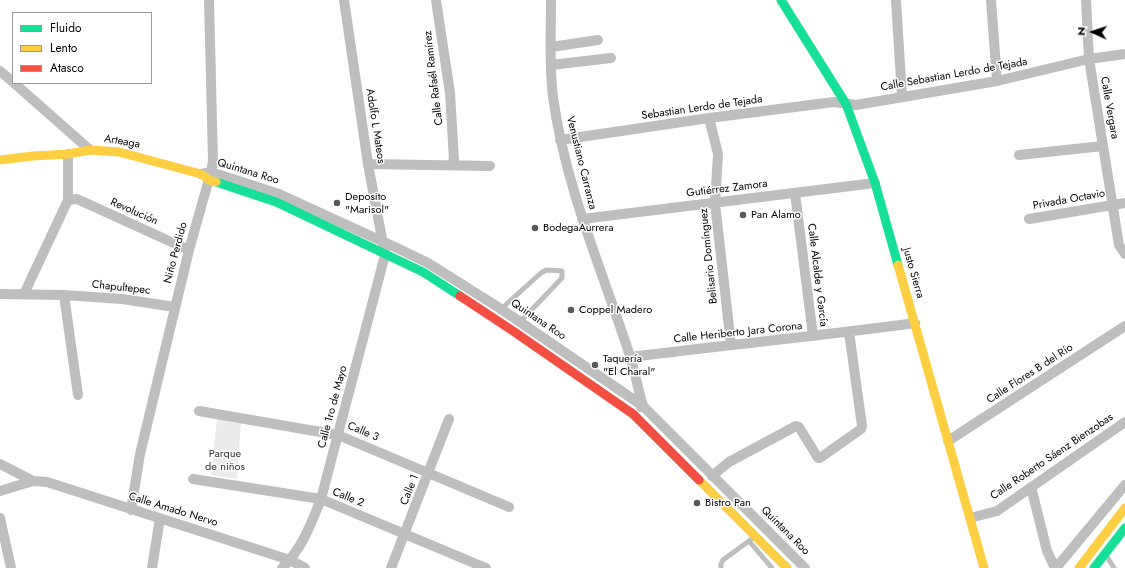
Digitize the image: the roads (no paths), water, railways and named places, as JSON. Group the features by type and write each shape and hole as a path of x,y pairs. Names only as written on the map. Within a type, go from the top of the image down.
{"street":[{"name":"Niño Perdido","path":"131,510 140,454 189,250 213,161 209,0"},
{"name":"Adolfo L Mateos","path":"344,0 368,164 385,255"},
{"name":"Calle Rafaél Ramírez","path":"436,0 450,93 454,160 451,165"},
{"name":"Venustiano Carranza","path":"551,0 551,64 553,96 560,140 582,218 630,357 643,406"},
{"name":"Justo Sierra","path":"781,0 846,104 875,184 984,568"},
{"path":"896,0 902,97"},
{"path":"991,0 997,81"},
{"name":"Calle Vergara","path":"1086,0 1089,59 1095,104 1119,245 1125,254"},
{"path":"551,47 598,40"},
{"path":"1089,59 1125,54"},
{"path":"551,64 611,58"},
{"name":"Calle Sebastian Lerdo de Tejada","path":"846,104 856,105 997,81 1089,59"},
{"name":"Arteaga","path":"0,71 12,82"},
{"name":"Arteaga","path":"14,84 90,150 119,152 201,174"},
{"name":"Sebastian Lerdo de Tejada","path":"560,140 709,118 834,102 846,104"},
{"name":"Belisario Domínguez","path":"709,118 718,154 715,203 731,344"},
{"path":"1020,155 1103,146"},
{"path":"0,160 68,154 90,150"},
{"path":"24,294 68,200 68,154"},
{"path":"368,164 490,166"},
{"name":"Quintana Roo","path":"201,174 250,189 279,194 306,206 428,263 501,309 643,406 805,568"},
{"name":"Gutiérrez Zamora","path":"582,218 875,184"},
{"name":"Quintana Roo","path":"250,189 423,272 513,331 633,414 752,539 782,566"},
{"name":"Calle Alcalde y García","path":"795,193 813,336"},
{"name":"Revolución","path":"68,200 77,199 189,250"},
{"name":"Privada Octavio","path":"1029,219 1125,203"},
{"name":"Calle 1ro de Mayo","path":"282,568 290,560 305,537 321,499 385,255"},
{"name":"Chapultepec","path":"0,294 64,295 122,299 175,307"},
{"path":"64,295 78,395"},
{"name":"Calle Heriberto Jara Corona","path":"630,357 731,344 849,332 914,323"},
{"name":"Calle Flores B del Río","path":"948,441 1125,326"},
{"path":"712,476 729,462 796,426 799,427 818,458 861,429 862,426 849,332"},
{"path":"633,414 643,406"},
{"name":"Calle 3","path":"199,411 338,435 509,507"},
{"name":"Calle 1","path":"391,568 429,474 449,419"},
{"name":"Calle Roberto Sáenz Bienzobas","path":"970,518 997,510 1125,422"},
{"path":"0,464 33,481"},
{"name":"Calle 2","path":"193,479 321,499 486,568"},
{"path":"0,491 33,481"},
{"name":"Calle Amado Nervo","path":"33,481 47,482 160,518 290,560 305,568"},
{"path":"1031,487 1047,551 1055,568 1125,485"},
{"path":"1079,568 1125,508"},
{"path":"0,518 11,568"},
{"path":"152,568 160,518"},
{"path":"1094,568 1124,530 1114,524"}],"lane":[{"path":"501,309 546,270 562,271 562,278 513,331"},
{"path":"721,568 723,560 766,529"},
{"path":"752,539 772,568"},
{"path":"1105,553 1114,568"}],"place":[{"name":"Deposito \"Marisol\"","path":"337,203"},
{"name":"Pan Alamo","path":"743,215"},
{"name":"BodegaAurrera","path":"535,228"},
{"name":"Coppel Madero","path":"571,310"},
{"name":"Taquería \"El Charal\"","path":"595,365"},
{"name":"Bistro Pan","path":"697,503"}],"park label":[{"name":"Parque de niños","path":"225,460"}]}
